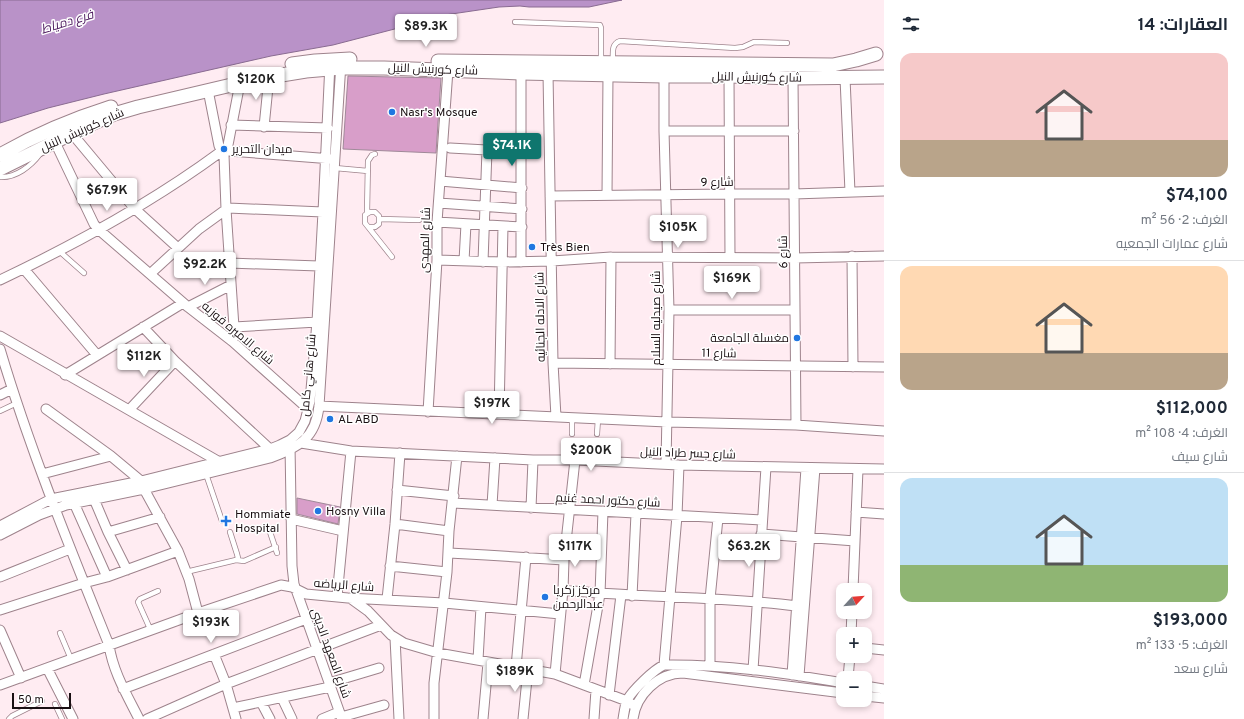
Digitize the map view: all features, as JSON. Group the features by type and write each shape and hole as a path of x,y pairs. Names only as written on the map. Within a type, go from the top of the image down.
{"main road":[{"name":"شارع كورنيش النيل","path":"0,169 50,139 111,107 208,82 291,65 336,64 607,67 833,65 856,60 882,51"},
{"path":"882,51 873,61 873,65 876,73 884,77"},
{"path":"856,60 860,62 864,70 859,78"},
{"name":"شارع كورنيش النيل","path":"68,129 138,107 208,90 270,76 336,64 384,68 522,73 548,73 607,67 664,76 793,78 884,77"},
{"name":"شارع كورنيش النيل","path":"0,155 50,139"}],"street":[{"name":"شارع هاني كامل","path":"0,526 51,499 143,485 228,469 290,451 308,437 319,414 320,266 323,212 332,162 328,128 336,64"},
{"name":"شارع هاني كامل","path":"0,535 54,509 270,449 290,440 299,432 305,422 308,409 320,317 332,162 336,64"},
{"path":"607,67 607,195"},
{"name":"شارع المهدى","path":"428,412 437,260 437,222 448,70"},
{"path":"521,262 522,73"},
{"name":"شارع الادله الجنائيه","path":"548,73 553,364 556,417"},
{"path":"264,127 270,76"},
{"name":"شارع صيدليه السلام","path":"664,76 669,310 666,464"},
{"path":"729,76 730,257"},
{"name":"شارع 6","path":"793,78 796,425"},
{"path":"845,78 850,192"},
{"path":"0,280 135,209 193,172 224,150 240,83"},
{"path":"208,90 224,150 229,263 234,327 233,342"},
{"path":"231,125 328,128"},
{"path":"68,129 135,209 178,248"},
{"path":"664,131 794,130"},
{"name":"شارع الاميره فوزيه","path":"50,139 98,229 186,305 233,342 308,409"},
{"path":"450,148 522,152"},
{"path":"224,150 332,162"},
{"path":"483,262 487,150"},
{"path":"440,181 522,188"},
{"name":"شارع 9","path":"550,196 794,194 884,191"},
{"path":"439,203 522,209"},
{"path":"150,274 199,229 226,209 232,207 323,212"},
{"path":"437,222 522,227"},
{"path":"464,261 466,224"},
{"path":"499,414 503,226"},
{"path":"852,256 852,367"},
{"path":"437,260 521,262 611,257 795,258 884,256"},
{"path":"610,364 611,257"},
{"path":"229,263 320,266"},
{"path":"24,268 97,355"},
{"path":"66,375 143,327 186,305 231,285"},
{"path":"669,310 795,310"},
{"path":"234,327 320,317"},
{"path":"143,327 175,360 270,449"},
{"path":"0,336 221,462 228,469"},
{"path":"0,349 12,389 54,509 109,645 113,663 123,689 139,719"},
{"path":"129,410 175,360"},
{"name":"شارع 11","path":"553,364 884,367"},
{"path":"0,395 12,389"},
{"path":"319,406 667,422 796,425 884,431"},
{"path":"46,410 111,456 143,485 178,551 198,613"},
{"name":"شارع المعهد الدينى","path":"290,440 292,566 296,589 341,716"},
{"name":"شارع جسر طراد النيل","path":"301,443 351,451 533,460 575,460 679,465 858,468 884,470"},
{"path":"337,597 351,451"},
{"path":"386,600 395,524 400,453"},
{"path":"42,474 111,456"},
{"path":"434,719 434,683 449,554 449,531 457,456"},
{"path":"492,506 494,458"},
{"path":"531,508 533,460"},
{"path":"555,674 563,590 564,560 571,509 575,460"},
{"path":"664,665 677,516 679,465"},
{"path":"753,670 766,467"},
{"path":"795,675 810,468"},
{"path":"853,583 858,468"},
{"name":"شارع دكتور احمد غنيم","path":"397,490 492,506 762,520"},
{"path":"94,499 108,532 127,570"},
{"path":"74,503 107,577"},
{"path":"584,685 600,594 603,511"},
{"path":"856,512 884,514"},
{"path":"632,596 636,514"},
{"path":"108,532 160,517"},
{"path":"710,665 710,599 718,518"},
{"path":"291,519 343,532"},
{"path":"395,524 449,531"},
{"path":"761,534 855,542"},
{"path":"795,675 797,606 806,538"},
{"path":"0,577 70,549"},
{"path":"0,610 107,577 178,551"},
{"path":"449,554 564,560"},
{"path":"516,667 520,610 526,558"},
{"path":"390,566 447,572"},
{"name":"شارع الرياضه","path":"0,686 198,613 281,585 286,585 306,594 348,598 444,603 560,614"},
{"path":"563,590 632,596 758,601 797,606"},
{"path":"609,695 621,595"},
{"path":"348,598 368,611 395,638 404,643 438,653 555,674 627,701 636,706"},
{"path":"478,660 481,607"},
{"path":"123,689 306,619"},
{"path":"147,719 226,684 381,625"},
{"path":"0,630 21,678"},
{"path":"395,638 399,719"},
{"path":"872,649 884,650"},
{"path":"214,654 226,684 236,719"},
{"path":"483,719 488,663"},
{"path":"623,719 627,701 648,677 664,665 710,665 795,675 836,682"},
{"path":"47,668 73,719"},
{"path":"233,708 282,698 329,685 379,668"},
{"path":"523,719 528,668"},
{"path":"633,719 636,706 649,688 657,681 674,673 836,692"},
{"path":"872,687 884,689"},
{"path":"594,719 596,690"},
{"path":"872,697 884,698"},
{"path":"282,698 292,719"},
{"path":"261,702 270,719"},
{"path":"322,719 341,716 384,705"}],"lane":[{"path":"515,22 600,25 607,67"},
{"path":"607,67 613,48 617,42 620,41 735,48 743,47 754,42 787,43"},
{"path":"0,177 10,176 29,166 36,159 50,139"},
{"path":"375,154 369,158 367,213 364,221 392,257"},
{"path":"332,162 368,171"},
{"path":"367,213 375,212 378,214 380,219 377,226 372,228 369,227"},
{"path":"380,219 419,220"},
{"path":"58,250 84,273"},
{"path":"0,411 17,402"},
{"path":"572,418 572,434"},
{"path":"597,434 598,419"},
{"path":"206,474 222,521"},
{"path":"230,532 238,558 236,560"},
{"path":"270,532 278,553"},
{"path":"186,572 236,560 244,561 276,547"},
{"path":"151,631 138,602 140,599 158,591"},
{"path":"60,633 71,659"},
{"path":"9,719 42,701"},
{"path":"55,704 62,719"}],"water":[{"name":"فرع دمياط","path":"0,0 622,0 589,7 499,7 438,16 410,25 333,45 271,56 104,94 48,108 0,123"}],"building":[{"name":"Nasr's Mosque","path":"348,76 441,78 436,153 343,149"},
{"name":"Hosny Villa","path":"297,498 340,507 338,524 297,514"}],"place":[{"name":"Nasr's Mosque","path":"392,112"},
{"name":"ميدان التحرير","path":"224,149"},
{"name":"Très Bien","path":"532,247"},
{"name":"مغسلة الجامعة","path":"797,338"},
{"name":"AL ABD","path":"330,419"},
{"name":"Hosny Villa","path":"318,511"},
{"name":"Hommiate Hospital","path":"226,521"},
{"name":"مركز زكريا عبدالرحمن","path":"545,597"}]}
